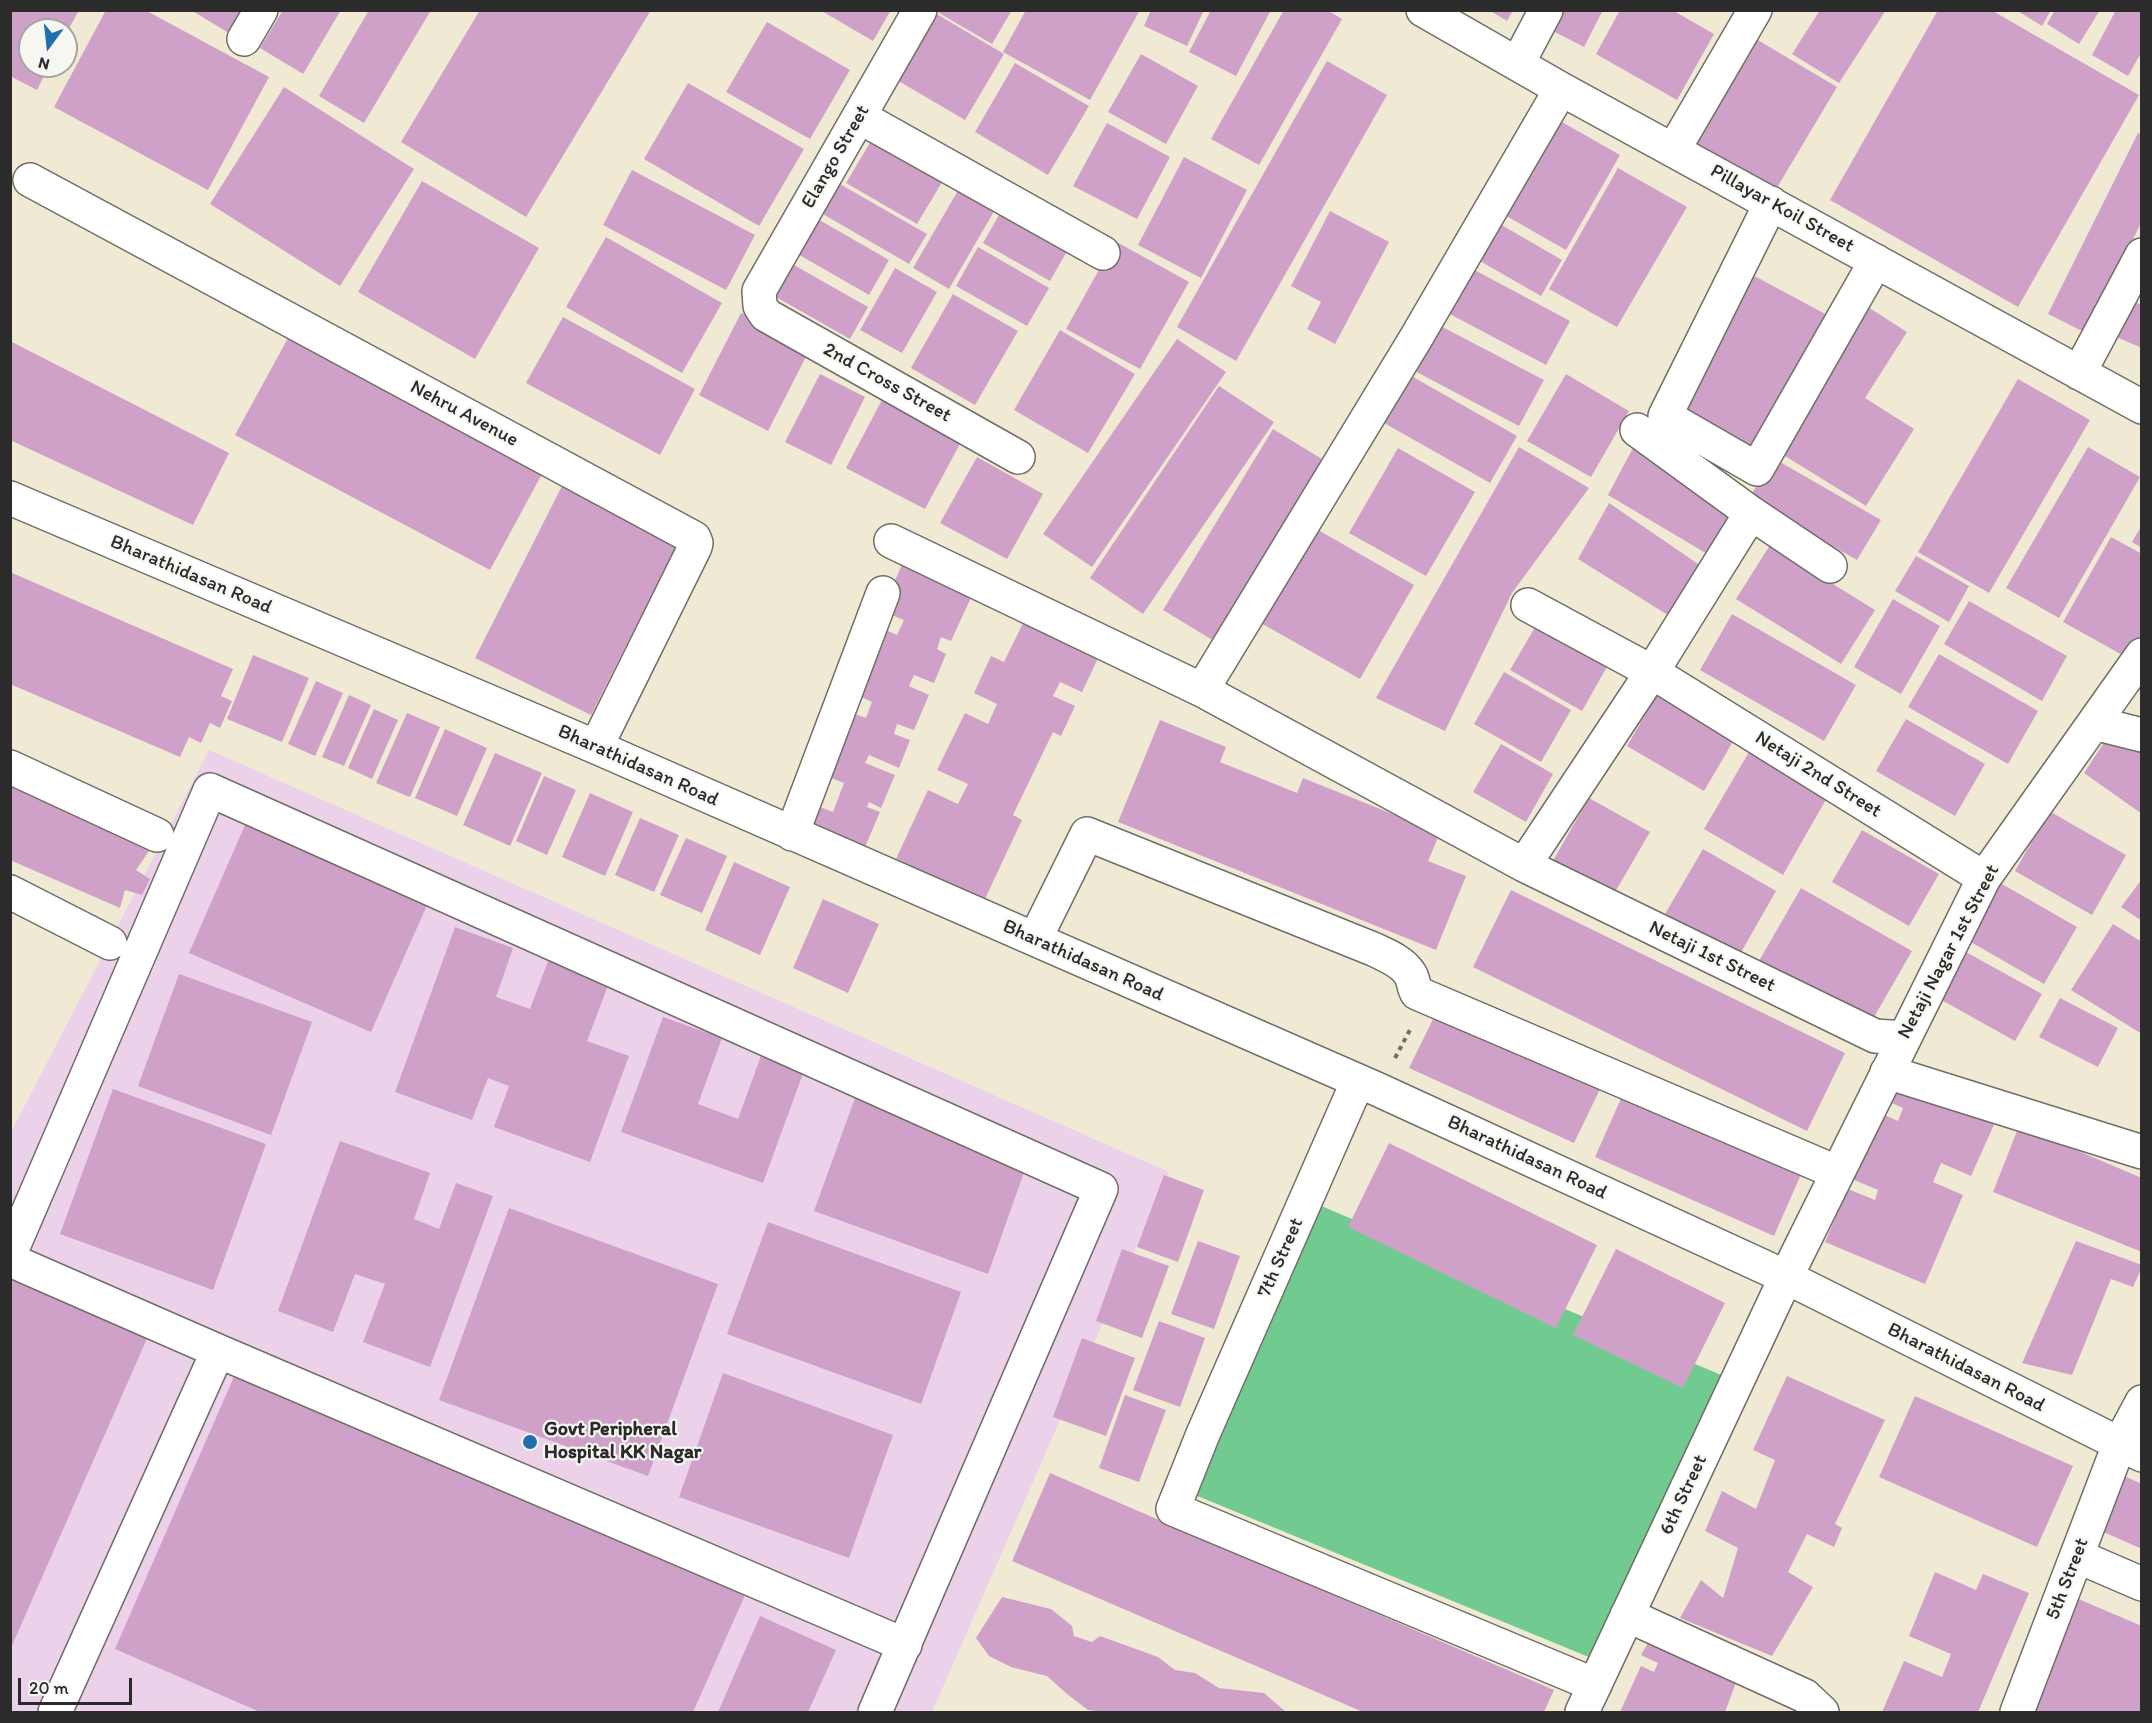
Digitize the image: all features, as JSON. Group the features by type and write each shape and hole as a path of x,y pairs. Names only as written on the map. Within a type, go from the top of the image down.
{"street":[{"path":"244,39 261,10"},
{"name":"Elango Street","path":"760,306 759,291 920,10"},
{"name":"Pillayar Koil Street","path":"1423,10 1561,89 2142,408"},
{"path":"1518,63 1546,10"},
{"path":"1674,149 1755,10"},
{"path":"1202,690 1410,348 1561,89"},
{"path":"860,117 1103,253"},
{"name":"Nehru Avenue","path":"30,180 694,538 695,547 596,747"},
{"path":"1771,203 1665,416 1756,469 1876,261"},
{"path":"2079,373 2142,255"},
{"name":"2nd Cross Street","path":"760,306 766,315 1018,457"},
{"path":"1637,430 1751,513 1830,566"},
{"name":"Bharathidasan Road","path":"10,498 596,747 1369,1085 1786,1277 2130,1450"},
{"path":"1524,865 1652,672 1751,513"},
{"name":"Netaji 1st Street","path":"891,541 1202,690 1524,865 1875,1036 1904,1038"},
{"path":"792,834 883,593"},
{"name":"Netaji 2nd Street","path":"1528,605 1652,672 1984,878"},
{"name":"Netaji Nagar 1st Street","path":"1836,1172 1984,878 2142,655"},
{"path":"2094,723 2142,735"},
{"path":"10,767 157,835"},
{"path":"10,1254 210,790 1101,1189 875,1713"},
{"path":"1035,939 1087,834 1373,949 1403,967 1412,976 1413,986 1417,993 1426,998 1836,1172"},
{"path":"10,892 110,943"},
{"path":"1887,1072 2142,1152"},
{"name":"7th Street","path":"1369,1085 1203,1434 1173,1509 1588,1699"},
{"name":"6th Street","path":"1588,1699 1836,1172"},
{"path":"10,1260 905,1645"},
{"path":"55,1713 218,1351"},
{"name":"5th Street","path":"2017,1713 2077,1556 2130,1450 2142,1402"},
{"path":"2077,1556 2142,1584"},
{"path":"1628,1616 1805,1696 1822,1713"}],"path":[{"path":"1369,1085 1426,998"}],"shaded area":[{"name":"Govt Peripheral Hospital KK Nagar","path":"209,750 1169,1172 932,1712 11,1712 10,1134"}],"green space":[{"path":"1300,1197 1726,1377 1596,1660 1178,1488"}],"building":[{"path":"10,10 79,10 75,18 18,18 18,78 43,78 37,90 10,76"},
{"path":"106,10 145,10 269,77 208,190 54,107 70,78 78,78 78,62"},
{"path":"191,10 247,10 232,35"},
{"path":"283,10 341,10 303,74 260,48"},
{"path":"369,10 431,10 364,123 319,96"},
{"path":"480,10 651,10 526,217 401,142"},
{"path":"820,10 891,10 873,41"},
{"path":"930,10 1004,54 965,120 890,76"},
{"path":"941,10 1012,10 992,44 939,13"},
{"path":"1026,10 1140,10 1090,100 1003,52"},
{"path":"1151,10 1204,10 1187,46 1144,26"},
{"path":"1211,10 1271,10 1236,76 1189,52"},
{"path":"1284,10 1327,10 1342,19 1259,165 1211,139"},
{"path":"1489,10 1513,10 1507,21"},
{"path":"1559,10 1603,10 1584,47 1549,29"},
{"path":"1620,10 1672,10 1714,34 1677,100 1596,54"},
{"path":"1820,10 1886,10 1839,83 1792,54"},
{"path":"1938,10 1991,10 2139,95 2018,307 1830,200"},
{"path":"2016,10 2051,10 2042,26"},
{"path":"2055,10 2100,10 2079,44 2047,24"},
{"path":"2116,10 2142,10 2142,51 2128,76 2092,55"},
{"path":"767,22 850,70 810,139 726,92"},
{"path":"1756,39 1837,87 1775,191 1694,143"},
{"path":"1141,54 1198,86 1166,144 1108,112"},
{"path":"1327,61 1387,95 1236,361 1177,327"},
{"path":"1015,63 1089,106 1048,175 975,132"},
{"path":"688,83 804,149 759,226 644,159"},
{"path":"284,87 414,169 340,286 210,204"},
{"path":"1555,118 1620,155 1566,250 1501,213"},
{"path":"1107,123 1170,157 1137,219 1073,186"},
{"path":"2138,133 2142,134 2142,221 2086,333 2048,314"},
{"path":"871,141 942,182 917,224 846,183"},
{"path":"1184,157 1247,190 1201,278 1138,245"},
{"path":"1618,168 1687,207 1617,327 1549,289"},
{"path":"632,170 755,235 726,290 603,225"},
{"path":"833,180 927,234 909,264 816,210"},
{"path":"422,181 539,248 475,359 358,292"},
{"path":"960,187 996,208 949,289 913,268"},
{"path":"1003,208 1070,246 1050,281 983,243"},
{"path":"1330,211 1389,242 1335,344 1307,329 1321,302 1291,286"},
{"path":"816,218 889,260 869,295 796,253"},
{"path":"1493,220 1562,260 1541,296 1473,257"},
{"path":"606,237 722,303 682,373 566,307"},
{"path":"1115,241 1189,282 1140,369 1066,329"},
{"path":"978,247 1049,288 1027,326 956,286"},
{"path":"787,261 868,307 850,339 769,293"},
{"path":"1469,267 1570,321 1546,365 1446,312"},
{"path":"895,268 937,292 902,353 860,330"},
{"path":"1749,273 1829,316 1755,453 1675,410"},
{"path":"953,294 1018,331 975,405 911,368"},
{"path":"2133,301 2142,305 2142,348 2116,337"},
{"path":"1868,307 1907,332 1865,398 1914,429 1866,506 1777,451"},
{"path":"741,313 810,349 768,431 699,395"},
{"path":"563,317 695,389 660,455 526,383"},
{"path":"1433,322 1544,380 1519,426 1409,368"},
{"path":"1060,330 1135,374 1088,453 1014,410"},
{"path":"288,338 542,474 490,570 235,435"},
{"path":"1177,339 1226,372 1092,567 1043,534"},
{"path":"10,341 229,453 193,525 10,440"},
{"path":"1406,373 1517,436 1490,483 1379,420"},
{"path":"820,374 865,397 831,465 785,442"},
{"path":"1566,374 1629,411 1591,477 1527,441"},
{"path":"2018,379 2090,420 1989,593 1918,552"},
{"path":"1219,386 1274,422 1143,614 1090,578"},
{"path":"883,398 962,440 925,509 846,468"},
{"path":"1273,429 1330,464 1219,644 1163,610"},
{"path":"1634,446 1732,517 1709,555 1608,495"},
{"path":"1519,447 1589,488 1512,593 1445,731 1376,698"},
{"path":"2088,447 2140,477 2059,618 2006,588"},
{"path":"1398,448 1475,492 1426,576 1349,533"},
{"path":"977,457 1043,494 1007,559 940,523"},
{"path":"1773,458 1881,520 1857,560 1749,499"},
{"path":"564,482 679,540 591,715 475,658"},
{"path":"1609,503 1704,568 1671,617 1578,559"},
{"path":"2142,525 2142,548 2132,542"},
{"path":"1313,527 1414,585 1360,679 1259,622"},
{"path":"2111,537 2142,554 2142,651 2135,662 2063,622"},
{"path":"1770,545 1875,610 1841,664 1736,599"},
{"path":"1916,556 1969,586 1949,622 1895,591"},
{"path":"903,562 974,591 951,641 941,637 937,649 946,654 934,683 914,675 909,686 929,695 914,730 897,724 894,734 910,740 899,768 869,755 865,763 895,775 881,808 869,802 867,807 880,812 862,854 811,830 820,807 833,812 844,783 826,776 849,712 866,718 872,702 855,694 879,627 897,635 904,620 882,611"},
{"path":"10,572 233,669 221,696 232,701 220,728 210,723 201,743 189,737 180,757 10,684"},
{"path":"1893,599 1940,626 1901,694 1854,667"},
{"path":"1969,601 2067,656 2042,701 1944,644"},
{"path":"1732,614 1856,685 1824,741 1700,670"},
{"path":"1541,617 1612,658 1582,711 1510,670"},
{"path":"1025,619 1100,654 1082,692 1060,682 1053,696 1075,706 1061,736 1053,732 1013,815 1022,820 984,901 896,859 928,790 958,804 968,784 937,770 965,713 988,724 997,704 974,693 991,656 1004,662"},
{"path":"1939,654 2038,711 2008,764 1908,707"},
{"path":"253,655 309,678 282,742 227,719"},
{"path":"1504,672 1571,710 1541,762 1474,724"},
{"path":"316,681 343,693 315,756 288,744"},
{"path":"1660,689 1738,733 1704,791 1627,746"},
{"path":"349,695 371,705 344,766 322,757"},
{"path":"374,709 398,720 372,779 348,768"},
{"path":"407,713 440,727 410,797 376,783"},
{"path":"1906,719 1985,764 1955,816 1876,771"},
{"path":"1160,720 1226,747 1220,762 1297,793 1303,778 1440,833 1428,861 1466,876 1436,950 1118,822"},
{"path":"445,729 487,748 457,816 415,798"},
{"path":"2105,741 2142,753 2142,814 2084,773"},
{"path":"1501,744 1553,774 1526,822 1473,792"},
{"path":"1749,752 1828,796 1783,875 1704,829"},
{"path":"495,753 542,773 510,846 463,825"},
{"path":"544,776 576,790 547,855 516,841"},
{"path":"10,781 149,851 136,870 150,879 142,895 125,890 120,908 10,860"},
{"path":"590,793 633,812 605,876 562,857"},
{"path":"1589,798 1650,832 1611,899 1551,864"},
{"path":"2049,811 2126,855 2092,915 2015,871"},
{"path":"640,818 679,835 654,892 615,875"},
{"path":"245,825 427,905 371,1032 189,953"},
{"path":"1862,830 1939,874 1909,926 1832,882"},
{"path":"686,838 727,856 702,913 660,895"},
{"path":"1703,849 1776,891 1739,956 1665,914"},
{"path":"734,862 790,887 760,955 705,930"},
{"path":"2142,879 2142,921 2121,907"},
{"path":"1995,880 2077,927 2044,984 1962,937"},
{"path":"1801,888 1912,951 1870,1024 1759,961"},
{"path":"1511,890 1845,1053 1807,1131 1473,967"},
{"path":"823,899 879,924 848,993 793,968"},
{"path":"2113,924 2142,942 2142,1034 2071,990"},
{"path":"455,927 513,948 496,997 530,1009 548,961 609,983 587,1041 629,1056 590,1162 494,1127 509,1086 488,1078 472,1120 395,1092"},
{"path":"1964,951 2042,994 2015,1041 1938,998"},
{"path":"179,974 312,1022 271,1135 138,1086"},
{"path":"2060,998 2118,1028 2098,1067 2039,1037"},
{"path":"1436,1013 1601,1087 1574,1143 1409,1068"},
{"path":"663,1017 722,1038 698,1104 738,1119 762,1053 805,1068 763,1183 621,1132"},
{"path":"1895,1084 1996,1120 1971,1176 1941,1163 1933,1182 1963,1195 1925,1284 1825,1242 1848,1189 1875,1200 1878,1190 1852,1179 1880,1113 1898,1121 1903,1108 1885,1100"},
{"path":"113,1089 266,1144 213,1290 60,1234"},
{"path":"1623,1094 1802,1172 1774,1236 1595,1157"},
{"path":"855,1098 1028,1161 988,1274 814,1211"},
{"path":"2019,1126 2142,1178 2142,1252 1993,1192"},
{"path":"340,1141 430,1173 414,1219 439,1229 456,1183 493,1196 430,1367 363,1342 385,1284 355,1274 333,1332 278,1311"},
{"path":"1389,1143 1597,1245 1556,1328 1348,1227"},
{"path":"1164,1175 1204,1190 1178,1262 1137,1247"},
{"path":"509,1208 718,1284 648,1476 439,1400"},
{"path":"768,1222 961,1292 921,1404 727,1334"},
{"path":"1198,1241 1240,1256 1214,1329 1171,1314"},
{"path":"2076,1241 2142,1265 2142,1267 2133,1287 2111,1279 2072,1375 2022,1363"},
{"path":"1122,1249 1169,1266 1142,1338 1096,1321"},
{"path":"1616,1249 1725,1303 1683,1388 1573,1335"},
{"path":"15,1276 149,1334 10,1650 10,1287"},
{"path":"1159,1321 1205,1338 1180,1407 1133,1390"},
{"path":"1082,1338 1135,1358 1106,1436 1053,1417"},
{"path":"236,1372 745,1595 693,1712 260,1712 115,1649"},
{"path":"723,1373 893,1435 849,1558 679,1497"},
{"path":"1787,1376 1885,1420 1835,1524 1842,1528 1834,1547 1807,1534 1788,1572 1813,1587 1772,1656 1680,1618 1701,1580 1723,1598 1738,1548 1705,1531 1722,1491 1756,1509 1775,1460 1753,1450"},
{"path":"1125,1395 1166,1410 1139,1482 1099,1468"},
{"path":"1915,1396 2073,1466 2037,1547 1879,1477"},
{"path":"1050,1473 1554,1690 1544,1712 1363,1712 1012,1561"},
{"path":"2124,1476 2142,1484 2142,1549 2099,1530"},
{"path":"1935,1572 1976,1590 1983,1574 2029,1593 1978,1712 1882,1712 1904,1661 1942,1677 1951,1654 1909,1636"},
{"path":"1002,1597 1051,1609 1072,1626 1074,1636 1092,1642 1100,1636 1158,1657 1175,1670 1195,1673 1219,1688 1264,1693 1286,1712 1103,1712 1088,1710 1047,1676 1011,1667 989,1656 976,1638"},
{"path":"2076,1598 2142,1626 2142,1712 2035,1712 2028,1710"},
{"path":"760,1616 836,1650 808,1712 718,1712"},
{"path":"1651,1638 1737,1680 1725,1712 1620,1712 1641,1666 1654,1672 1658,1663 1641,1655"}],"place":[{"name":"Govt Peripheral Hospital KK Nagar","path":"530,1442"}]}
